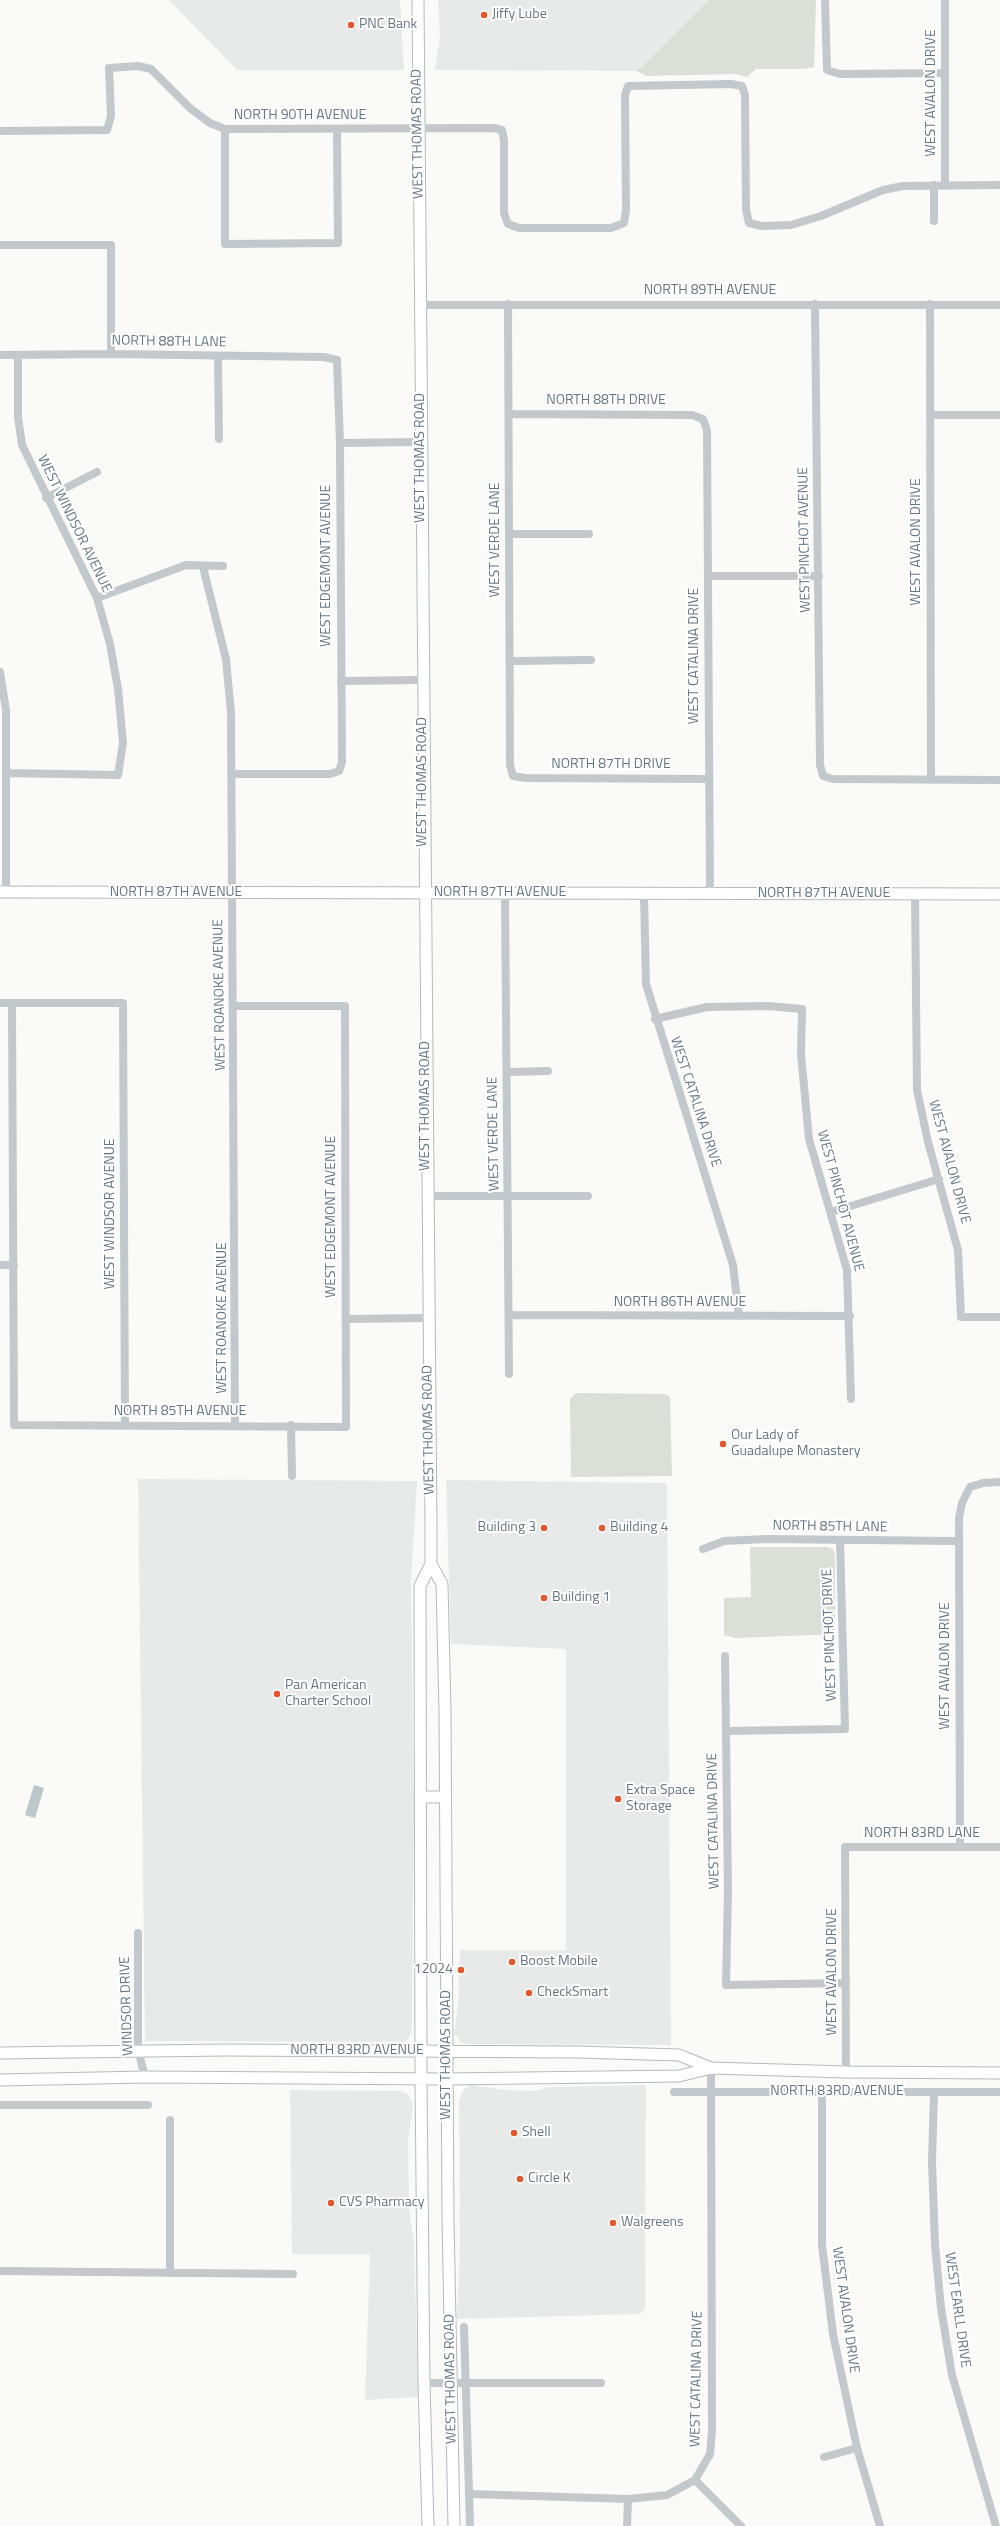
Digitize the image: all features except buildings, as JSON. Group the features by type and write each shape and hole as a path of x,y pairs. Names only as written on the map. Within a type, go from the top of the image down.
{"main road":[{"name":"WEST THOMAS ROAD","path":"418,0 424,894 431,1564 420,1586 421,2079 424,2383 428,2526"},
{"name":"NORTH 87TH AVENUE","path":"3,892 1000,894"},
{"name":"WEST THOMAS ROAD","path":"431,1564 442,1584 445,1797 446,2079 454,2526"},
{"path":"420,1797 445,1797"},
{"name":"NORTH 83RD AVENUE","path":"0,2053 138,2050 421,2051 679,2055 711,2068"},
{"name":"NORTH 83RD AVENUE","path":"0,2080 145,2076 446,2079 679,2076 711,2068 846,2072 1000,2073"}],"street":[{"path":"825,0 827,70 840,74 945,73"},
{"name":"WEST AVALON DRIVE","path":"945,0 945,185"},
{"name":"NORTH 90TH AVENUE","path":"0,131 107,130 111,116 109,68 138,66 151,69 191,109 210,123 225,129 494,128 502,130 504,140 504,213 508,224 519,228 611,228 624,223 626,210 625,96 628,86 716,84 742,86 745,96 746,210 749,223 762,226 791,225 821,216 892,187 934,185"},
{"path":"225,129 225,244 338,243 337,129"},
{"path":"934,221 934,185 1000,185"},
{"path":"0,245 111,245 111,354"},
{"name":"NORTH 89TH AVENUE","path":"420,304 1000,305"},
{"name":"WEST VERDE LANE","path":"508,304 510,765 513,776"},
{"name":"WEST PINCHOT AVENUE","path":"815,304 820,764 823,776 931,779"},
{"name":"WEST AVALON DRIVE","path":"930,304 931,779"},
{"name":"NORTH 88TH LANE","path":"0,355 111,354 218,357 324,357 337,360"},
{"name":"WEST WINDSOR AVENUE","path":"6,773 118,775 123,743 118,689 110,644 97,598 75,549 46,498 22,445 18,417 18,355"},
{"path":"218,357 219,439"},
{"name":"WEST EDGEMONT AVENUE","path":"232,774 330,774 339,771 342,762 340,442 337,360"},
{"name":"NORTH 88TH DRIVE","path":"509,414 692,414 704,419"},
{"path":"930,415 1000,416"},
{"name":"WEST CATALINA DRIVE","path":"704,419 707,430 710,893"},
{"path":"340,442 421,442"},
{"path":"46,498 97,472"},
{"path":"509,534 589,534"},
{"path":"97,598 186,565 204,567 223,566"},
{"name":"WEST ROANOKE AVENUE","path":"204,567 226,659 231,712 231,893 236,1425"},
{"path":"708,576 819,576"},
{"path":"510,661 591,660"},
{"path":"0,672 6,710 3,892"},
{"path":"341,681 423,680"},
{"name":"NORTH 87TH DRIVE","path":"513,776 526,778 709,778"},
{"path":"931,779 1000,780"},
{"name":"WEST VERDE LANE","path":"505,893 509,1374"},
{"name":"WEST CATALINA DRIVE","path":"644,894 646,984 655,1019 733,1265 739,1316"},
{"name":"WEST AVALON DRIVE","path":"915,894 917,1090 922,1119 958,1250 960,1317 1000,1317"},
{"path":"0,1003 12,1003 14,1265 0,1265"},
{"name":"WEST WINDSOR AVENUE","path":"12,1003 123,1003 125,1425"},
{"name":"WEST EDGEMONT AVENUE","path":"233,1006 345,1006 346,1427"},
{"name":"WEST PINCHOT AVENUE","path":"655,1019 707,1007 768,1006 802,1009 801,1054 808,1132 847,1270 850,1316 851,1399"},
{"path":"507,1072 548,1071"},
{"path":"831,1212 939,1179"},
{"path":"427,1196 588,1196"},
{"name":"NORTH 85TH AVENUE","path":"14,1265 14,1425 291,1425 346,1427"},
{"name":"NORTH 86TH AVENUE","path":"509,1315 850,1316"},
{"path":"346,1319 428,1318"},
{"path":"291,1425 292,1476"},
{"name":"WEST AVALON DRIVE","path":"960,1847 958,1541 962,1503 970,1487 983,1483 1000,1482"},
{"name":"NORTH 85TH LANE","path":"703,1549 724,1541 766,1539 958,1541"},
{"name":"WEST PINCHOT DRIVE","path":"726,1731 845,1729 840,1540"},
{"name":"WEST CATALINA DRIVE","path":"725,1656 728,1892 726,1985 846,1983"},
{"name":"WEST AVALON DRIVE","path":"845,1847 846,2072"},
{"name":"NORTH 83RD LANE","path":"845,1847 1000,1847"},
{"name":"WINDSOR DRIVE","path":"138,1934 138,2050 145,2076"},
{"name":"WEST CATALINA DRIVE","path":"695,2480 710,2454 712,2431 711,2068"},
{"name":"NORTH 83RD AVENUE","path":"674,2092 1000,2092"},
{"name":"WEST AVALON DRIVE","path":"822,2092 822,2245 834,2334 857,2448 880,2526"},
{"name":"WEST EARLL DRIVE","path":"934,2092 932,2162 935,2237 941,2308 952,2375 996,2526"},
{"path":"0,2105 148,2105"},
{"path":"170,2120 170,2272"},
{"path":"0,2271 293,2274"},
{"name":"WEST THOMAS ROAD","path":"464,2327 470,2526"},
{"path":"424,2383 601,2384"},
{"path":"824,2457 857,2448"},
{"path":"469,2494 628,2498 667,2495 695,2480 741,2526"},
{"path":"627,2526 628,2498"}],"shaded area":[{"path":"169,0 400,0 404,70 237,70"},
{"path":"438,0 708,0 637,71 435,70 440,37"},
{"path":"708,0 816,0 814,67 804,69 756,69 747,77 735,74 647,76 637,71"},
{"path":"576,1393 665,1394 670,1397 672,1476 571,1477 570,1399"},
{"name":"Pan American Charter School","path":"138,1479 417,1481 411,1582 414,1806 412,2026 410,2036 404,2042 145,2041"},
{"path":"446,1480 667,1483 671,2045 469,2044 462,2043 454,2034 458,2003 460,1950 566,1950 566,1649 451,1644"},
{"path":"750,1547 827,1547 833,1549 835,1555 835,1634 736,1638 724,1635 724,1598 751,1597"},
{"path":"34,1785 44,1788 35,1818 25,1815"},
{"path":"471,2085 504,2090 534,2091 548,2087 646,2085 645,2309 640,2314 457,2319 460,2243 459,2101 463,2090"},
{"path":"290,2090 400,2091 409,2095 413,2105 408,2141 409,2209 414,2243 418,2397 365,2400 370,2254 292,2254"}],"place":[{"name":"Jiffy Lube","path":"484,15"},
{"name":"PNC Bank","path":"351,25"},
{"name":"Our Lady of Guadalupe Monastery","path":"723,1444"},
{"name":"Building 3","path":"544,1528"},
{"name":"Building 4","path":"602,1528"},
{"name":"Building 1","path":"544,1598"},
{"name":"Pan American Charter School","path":"277,1694"},
{"name":"Extra Space Storage","path":"618,1799"},
{"name":"Boost Mobile","path":"512,1962"},
{"name":"12024","path":"461,1970"},
{"name":"CheckSmart","path":"529,1993"},
{"name":"Shell","path":"514,2133"},
{"name":"Circle K","path":"520,2179"},
{"name":"CVS Pharmacy","path":"331,2203"},
{"name":"Walgreens","path":"613,2223"}]}
